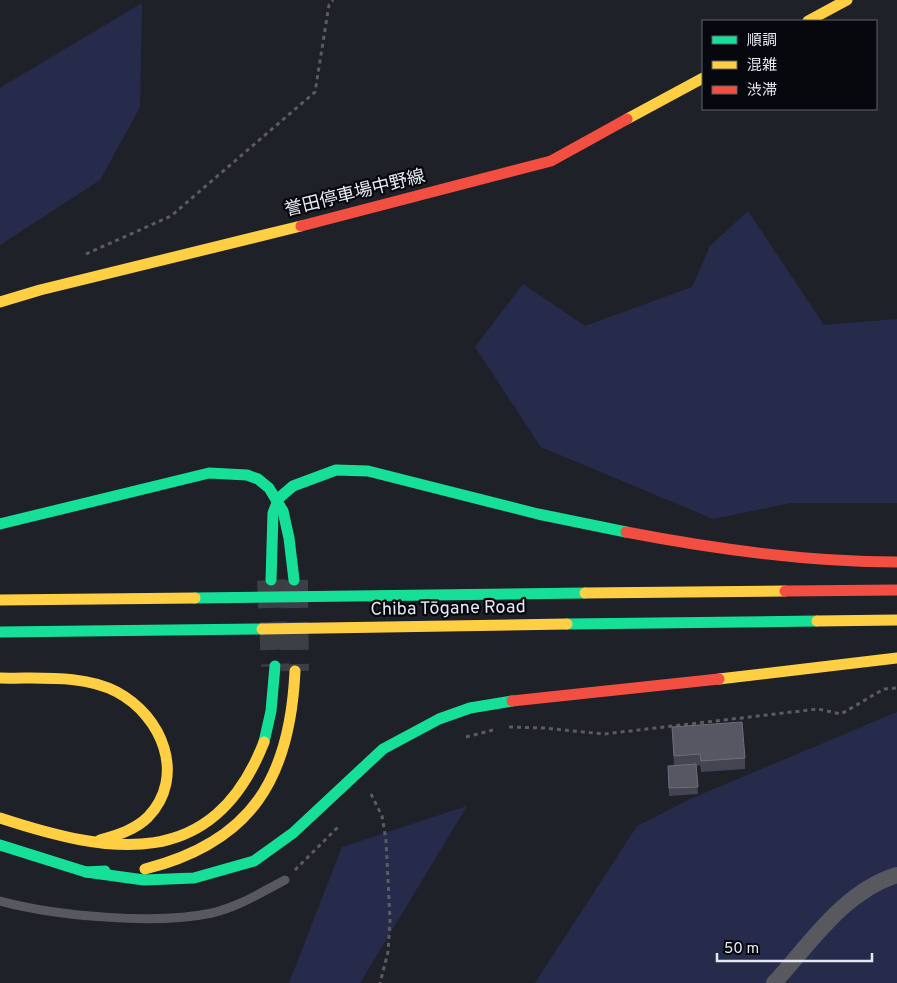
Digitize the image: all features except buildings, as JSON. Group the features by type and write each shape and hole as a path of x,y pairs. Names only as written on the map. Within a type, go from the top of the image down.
{"main road":[{"path":"810,20 847,0"},
{"name":"誉田停車場中野線","path":"0,302 40,290 398,202 551,161 702,79"},
{"path":"271,580 273,513 279,498 293,486 314,476 336,470 368,471 538,514 686,544 854,562 897,562"},
{"path":"0,524 209,474 236,473 258,478 279,498 286,524 294,580"},
{"name":"Chiba Tōgane Road","path":"0,600 897,590"},
{"name":"Chiba Tōgane Road","path":"0,632 897,620"},
{"path":"0,844 86,872 144,880 194,878 254,861 293,833 383,749 439,718 470,708 514,700 660,686 897,658"},
{"path":"0,818 84,842 121,846 147,846 174,839 192,831 224,809 242,785 266,738 272,709 274,666"},
{"path":"86,872 138,870 169,865 219,840 242,822 256,805 272,780 282,753 293,710 295,671"},
{"path":"0,678 85,683 116,692 139,706 154,721 164,741 169,762 165,786 147,817 115,838 84,842"}],"street":[{"path":"774,983 850,900 880,880 897,875"}],"lane":[{"path":"1,904 64,913 169,917 212,913 242,902 285,880"}],"path":[{"path":"83,257 90,252 171,216 315,92 329,5 333,0"},
{"path":"456,740 509,727 544,728 604,734 818,709 841,714 884,689 897,688"},
{"path":"364,801 377,788"},
{"path":"371,794 382,816 386,840 390,920 388,952 380,983"},
{"path":"285,880 344,820"}],"shaded area":[{"path":"142,3 140,107 100,180 0,245 0,88"},
{"path":"748,211 824,325 897,319 897,503 791,503 713,519 541,447 475,347 523,284 585,326 692,287 710,246"},
{"path":"897,712 897,983 535,983 637,826 690,799"},
{"path":"467,806 360,983 289,983 342,847"}],"tunnel":[{"path":"271,580 275,666"},
{"path":"294,580 295,671"}],"traffic: fast":[{"path":"271,580 273,513 279,498 293,486 336,470 368,471 538,514 626,532"},
{"path":"0,524 209,473 247,475 258,479 269,488 283,511 289,538 294,580"},
{"path":"195,598 585,593"},
{"path":"567,624 817,621"},
{"path":"0,632 262,629"},
{"path":"264,742 271,711 275,666"},
{"path":"86,872 144,880 194,878 254,861 293,833 383,749 439,719 470,708 512,701"},
{"path":"0,845 86,872 105,871"}],"traffic: slow":[{"path":"810,20 847,0"},
{"path":"627,119 702,79"},
{"path":"0,302 40,290 301,226"},
{"path":"585,593 785,591"},
{"path":"0,600 195,598"},
{"path":"817,621 897,620"},
{"path":"262,629 567,624"},
{"path":"719,679 897,658"},
{"path":"145,869 182,857 213,842 238,823 258,800 274,774 284,743 292,709 295,671"},
{"path":"0,678 75,680 104,686 133,703 157,731 164,748 167,766 166,784 160,801 143,822 132,829 100,840"},
{"path":"0,818 80,840 118,844 154,843 187,833 217,814 243,784 264,742"}],"traffic: jam":[{"path":"301,226 551,161 627,119"},
{"path":"626,532 693,544 795,557 897,562"},
{"path":"785,591 897,590"},
{"path":"512,701 719,679"}]}
